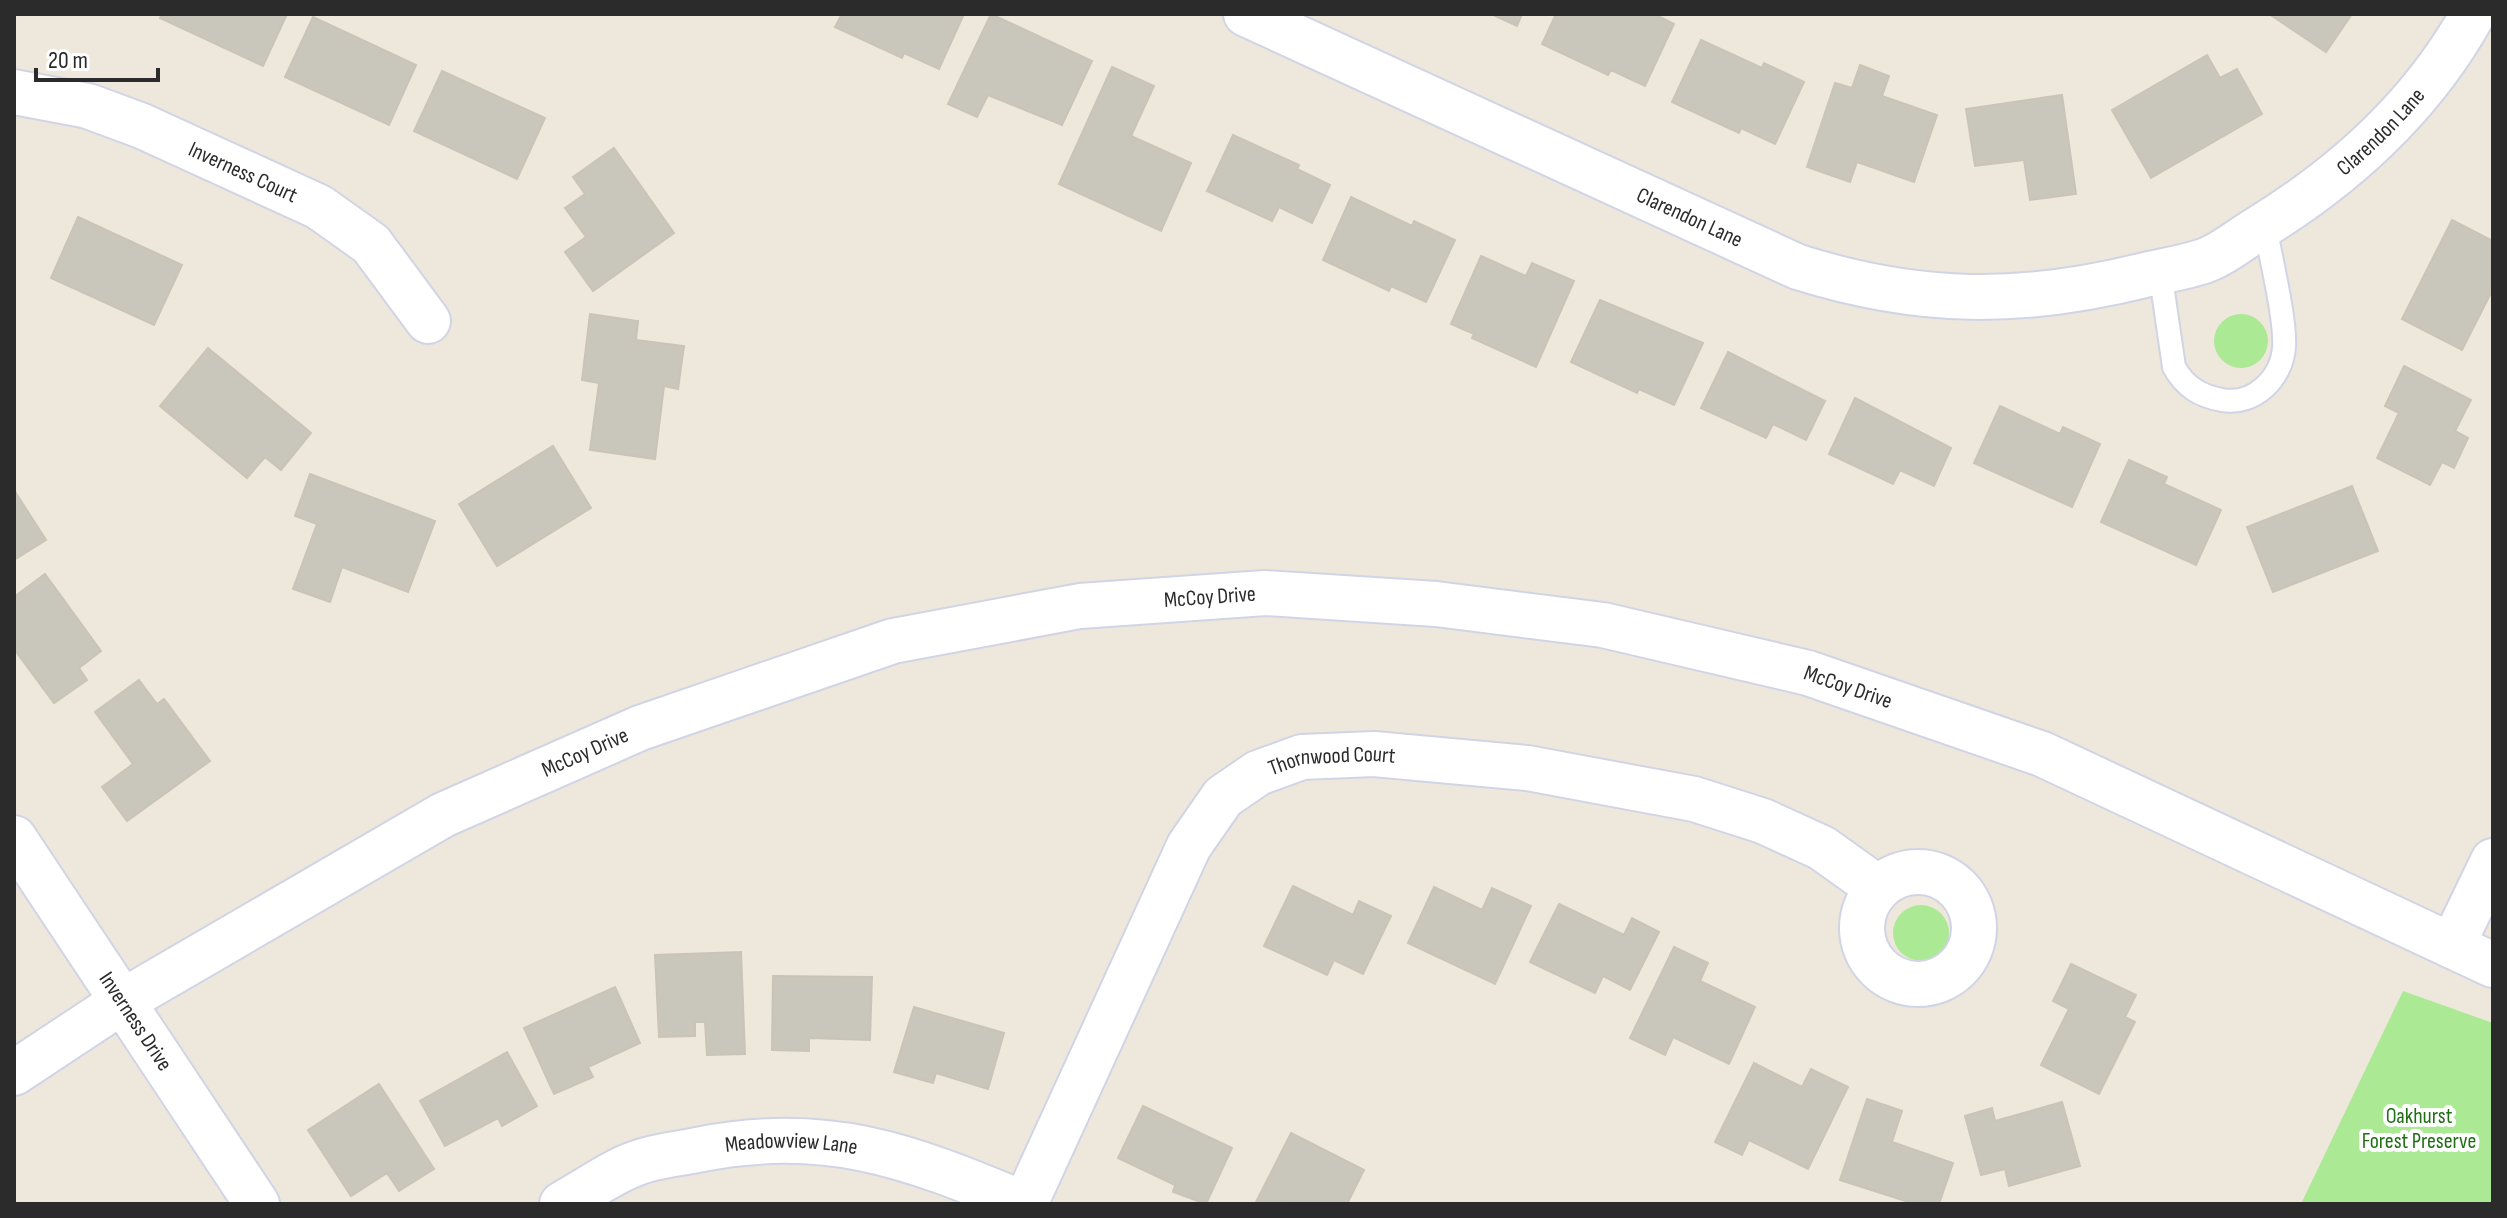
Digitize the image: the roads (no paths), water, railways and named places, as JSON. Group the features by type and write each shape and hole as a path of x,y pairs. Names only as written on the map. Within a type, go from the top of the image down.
{"street":[{"name":"Clarendon Lane","path":"1246,14 1751,248 1842,281 1920,296 2006,299 2091,289 2209,259 2265,225 2304,200 2388,129 2441,66 2473,14"},
{"name":"Inverness Court","path":"14,92 88,106 142,126 319,207 371,244 428,321"},
{"name":"McCoy Drive","path":"14,1073 123,1001 443,815 640,728 893,641 1080,606 1265,593 1436,604 1603,625 1808,673 2042,754 2493,965"},
{"name":"Thornwood Court","path":"1024,1204 1189,846 1223,797 1258,773 1302,757 1374,754 1527,768 1603,782 1694,799 1763,821 1822,848 1878,888"},
{"name":"Inverness Drive","path":"14,838 257,1204"},
{"path":"2452,946 2493,861"},
{"name":"Meadowview Lane","path":"562,1204 637,1162 726,1144 815,1140 897,1154 1024,1204"}],"lane":[{"path":"2160,271 2174,367 2181,379 2202,396 2232,402 2245,399 2269,385 2285,346 2265,225"}],"park label":[{"name":"Oakhurst Forest Preserve","path":"2419,1128"}]}
